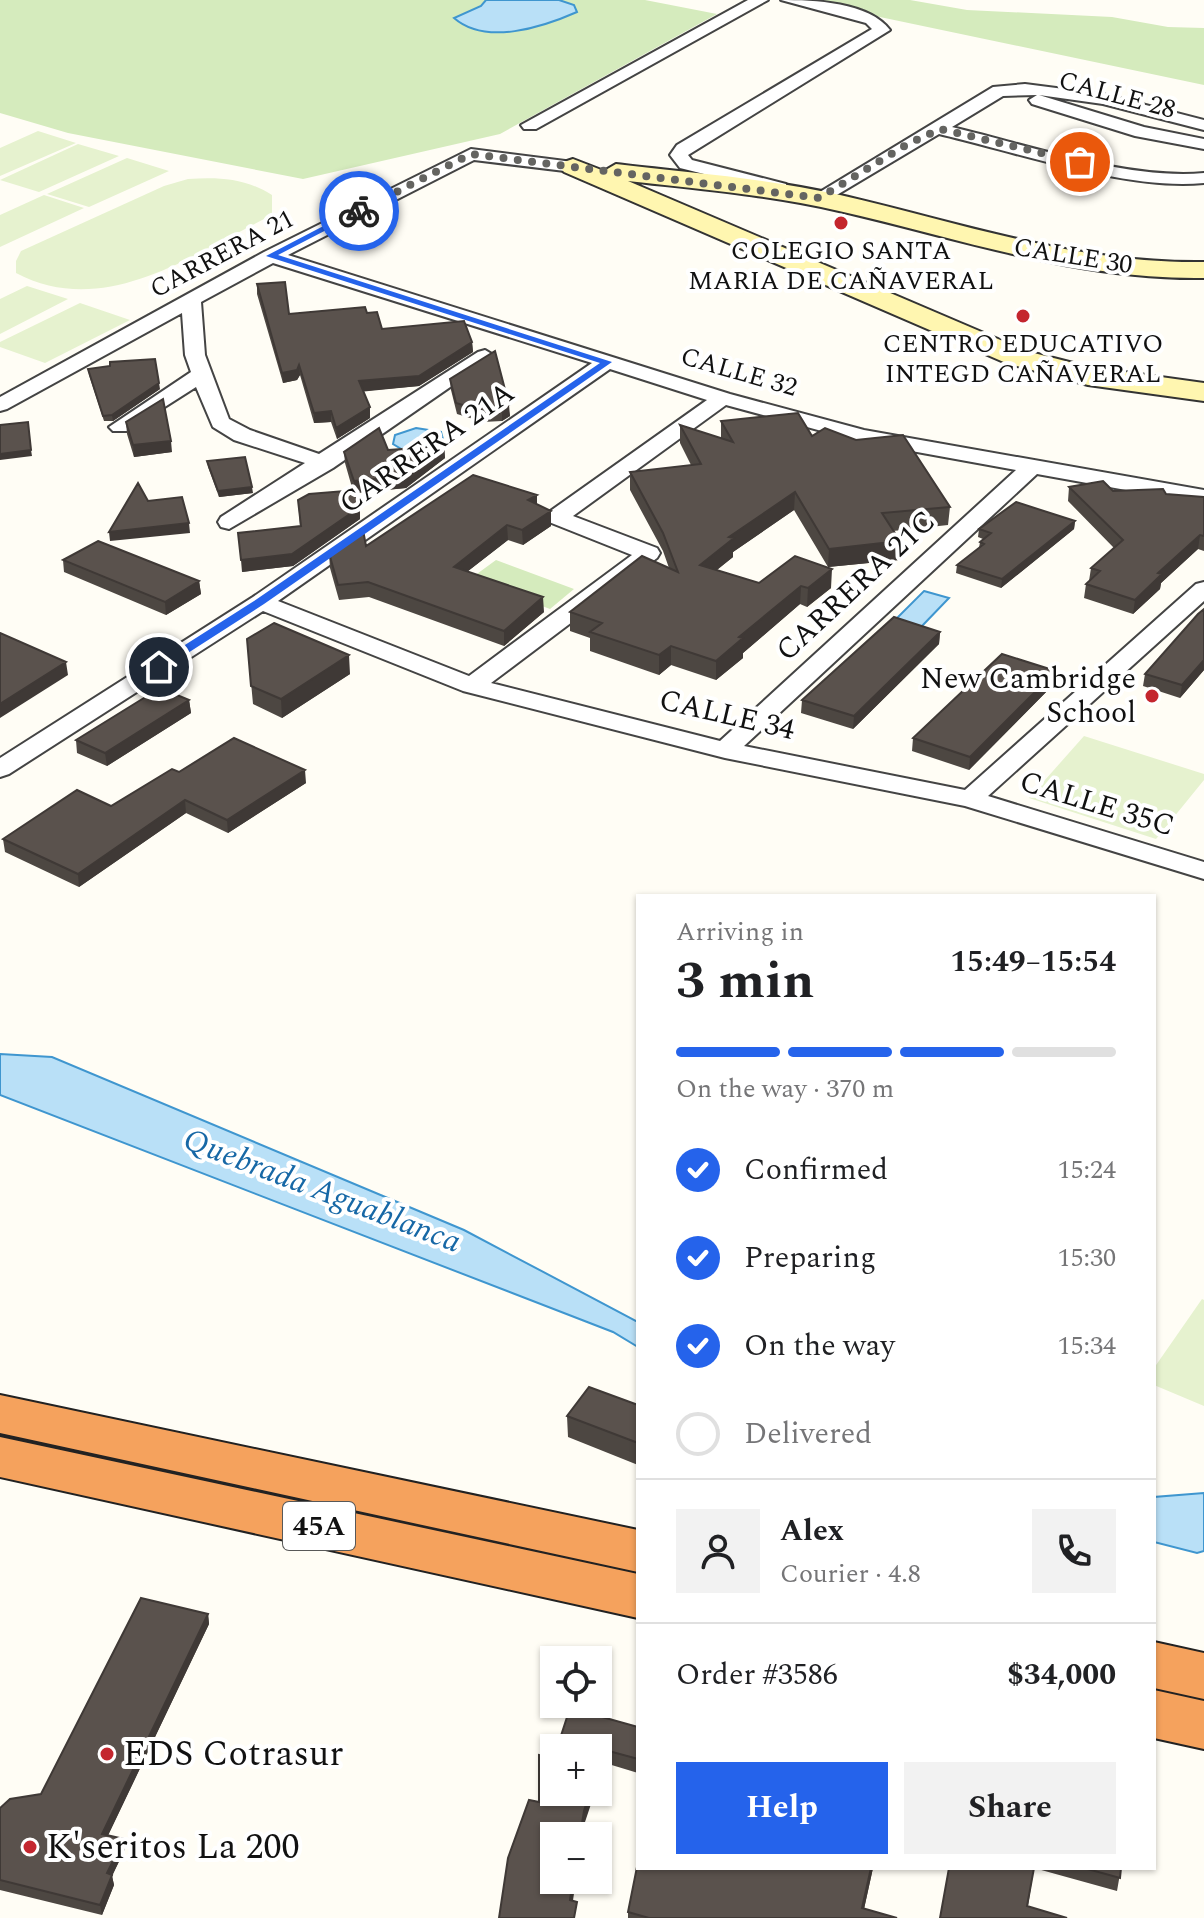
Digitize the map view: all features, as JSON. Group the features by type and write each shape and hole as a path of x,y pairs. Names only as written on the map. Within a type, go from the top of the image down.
{"highway":[{"name":"45A","path":"0,1414 636,1551"},
{"name":"45A","path":"0,1457 636,1596"},
{"path":"1156,1665 1204,1676"},
{"path":"1156,1714 1204,1725"}],"street":[{"path":"530,125 760,0"},
{"path":"787,193 782,188 686,164 679,155 683,149 882,30 872,19 789,0"},
{"name":"CALLE 28","path":"819,198 906,145 940,129 999,91 1021,88 1079,93 1204,125"},
{"name":"CALLE 28","path":"1021,88 1050,105 1141,132 1204,144"},
{"path":"940,129 1137,176 1174,181 1204,178"},
{"name":"CALLE 30","path":"471,154 819,198 1041,255 1121,266 1204,270"},
{"name":"CARRERA 21","path":"0,405 271,256 471,154"},
{"path":"573,167 1016,357 1088,376 1204,392"},
{"name":"CALLE 32","path":"271,256 723,398 862,436 1204,497"},
{"path":"191,300 200,375 220,423 255,439 325,463"},
{"path":"229,522 325,463 485,356"},
{"name":"CARRERA 21A","path":"0,769 261,602 607,362"},
{"path":"120,427 200,375"},
{"path":"472,686 649,553 557,517 723,398"},
{"name":"CARRERA 21C","path":"725,750 1031,468"},
{"path":"970,799 1204,589"},
{"name":"CALLE 34","path":"261,602 472,686 725,750 970,799"},
{"name":"CALLE 35C","path":"970,799 1204,871"}],"green space":[{"path":"0,0 645,0 717,14 500,134 303,179 68,133 0,113"},
{"path":"799,0 910,0 967,10 1112,17 1168,27 1204,28 1204,85"},
{"path":"38,131 76,143 0,176 0,148"},
{"path":"78,144 119,156 39,192 0,180"},
{"path":"127,158 169,171 89,207 47,194"},
{"path":"188,179 232,180 262,189 272,195 272,215 180,263 115,286 82,289 49,286 16,273 16,261 21,251 164,186"},
{"path":"44,195 84,208 0,247 0,215"},
{"path":"27,286 68,299 0,334 0,299"},
{"path":"80,303 130,320 45,363 0,347 0,342"},
{"path":"496,560 574,589 550,609 470,579"},
{"path":"1084,736 1204,774 1204,780 1156,839 1029,798"},
{"path":"1204,1300 1204,1406 1156,1386 1156,1365"}],"water":[{"path":"486,0 559,0 574,5 577,12 532,28 498,32 482,31 454,18 481,6"},
{"path":"416,428 441,432 444,443 441,447 403,450 393,444 395,435"},
{"path":"924,591 949,598 921,627 896,619"},
{"name":"Quebrada Aguablanca","path":"0,1054 52,1057 464,1230 636,1321 636,1346 613,1332 0,1095"},
{"path":"1204,1493 1204,1551 1197,1553 1156,1543 1156,1497"}],"building":[{"path":"285,282 289,314 365,307 367,313 377,312 382,329 464,321 472,342 419,376 359,381 370,407 336,428 331,411 314,413 299,365 297,370 282,373 257,284"},
{"path":"495,351 509,405 483,411 456,403 450,379"},
{"path":"155,359 159,383 112,415 103,416 88,369 110,366 110,362"},
{"path":"163,399 171,441 133,445 126,422"},
{"path":"798,413 812,436 825,428 856,440 903,435 950,507 882,513 900,541 829,549 795,492 729,537 734,538 700,565 759,583 795,556 832,569 808,588 801,586 739,637 743,638 716,661 671,646 659,655 590,632 602,623 570,612 642,556 678,572 663,533 630,472 701,464 680,425 733,442 721,421"},
{"path":"28,422 31,450 0,454 0,425"},
{"path":"379,428 388,450 444,446 406,476 354,481 344,452"},
{"path":"245,457 252,487 218,491 207,461"},
{"path":"473,475 537,495 528,500 551,511 522,530 507,525 454,567 543,597 504,631 368,582 338,585 329,553 363,530 366,546"},
{"path":"1103,481 1113,491 1163,489 1166,494 1204,497 1204,536 1200,535 1158,573 1162,574 1135,600 1086,584 1100,571 1091,568 1123,540 1069,487"},
{"path":"138,483 148,501 182,497 189,523 109,532"},
{"path":"357,490 360,507 292,554 241,560 238,533 301,526 298,500 309,494"},
{"path":"1016,502 1075,521 1002,579 957,565 984,544 980,542 991,533 979,529"},
{"path":"98,541 199,581 165,602 63,560"},
{"path":"1204,609 1204,660 1182,685 1145,674 1198,614"},
{"path":"894,617 940,632 854,716 802,700"},
{"path":"274,623 349,655 281,699 251,686 247,639"},
{"path":"0,633 66,662 0,704"},
{"path":"1002,654 1056,671 970,757 913,738"},
{"path":"160,688 189,700 105,753 76,740"},
{"path":"234,738 305,770 227,820 185,800 78,874 3,839 77,790 111,806 172,769 179,772"},
{"path":"589,1387 636,1404 636,1442 567,1416"},
{"path":"141,1598 208,1614 102,1834 124,1839 107,1873 112,1875 100,1905 0,1880 0,1808 10,1799 41,1794"},
{"path":"567,1718 606,1718 636,1726 636,1758 612,1752 612,1734 562,1734"},
{"path":"539,1755 540,1806 586,1806 582,1822 540,1822 540,1894 571,1894 570,1900 577,1902 574,1918 499,1918 508,1858 529,1800 539,1802"},
{"path":"636,1870 871,1870 862,1908 897,1918 649,1918 628,1912"},
{"path":"949,1870 1034,1870 1027,1906 1067,1918 940,1918"},
{"path":"1091,1870 1121,1870 1120,1878"}],"way so far":[{"path":"359,211 471,154 819,198 906,145 940,129 1080,162"}],"place":[{"name":"COLEGIO SANTA MARIA DE CAÑAVERAL","path":"841,223"},
{"name":"CENTRO EDUCATIVO INTEGD CAÑAVERAL","path":"1023,316"},
{"name":"New Cambridge School","path":"1152,696"},
{"name":"EDS Cotrasur","path":"107,1754"},
{"name":"K'seritos La 200","path":"30,1847"}],"route":[{"path":"159,667 261,602 607,362 271,256 359,211"}]}
